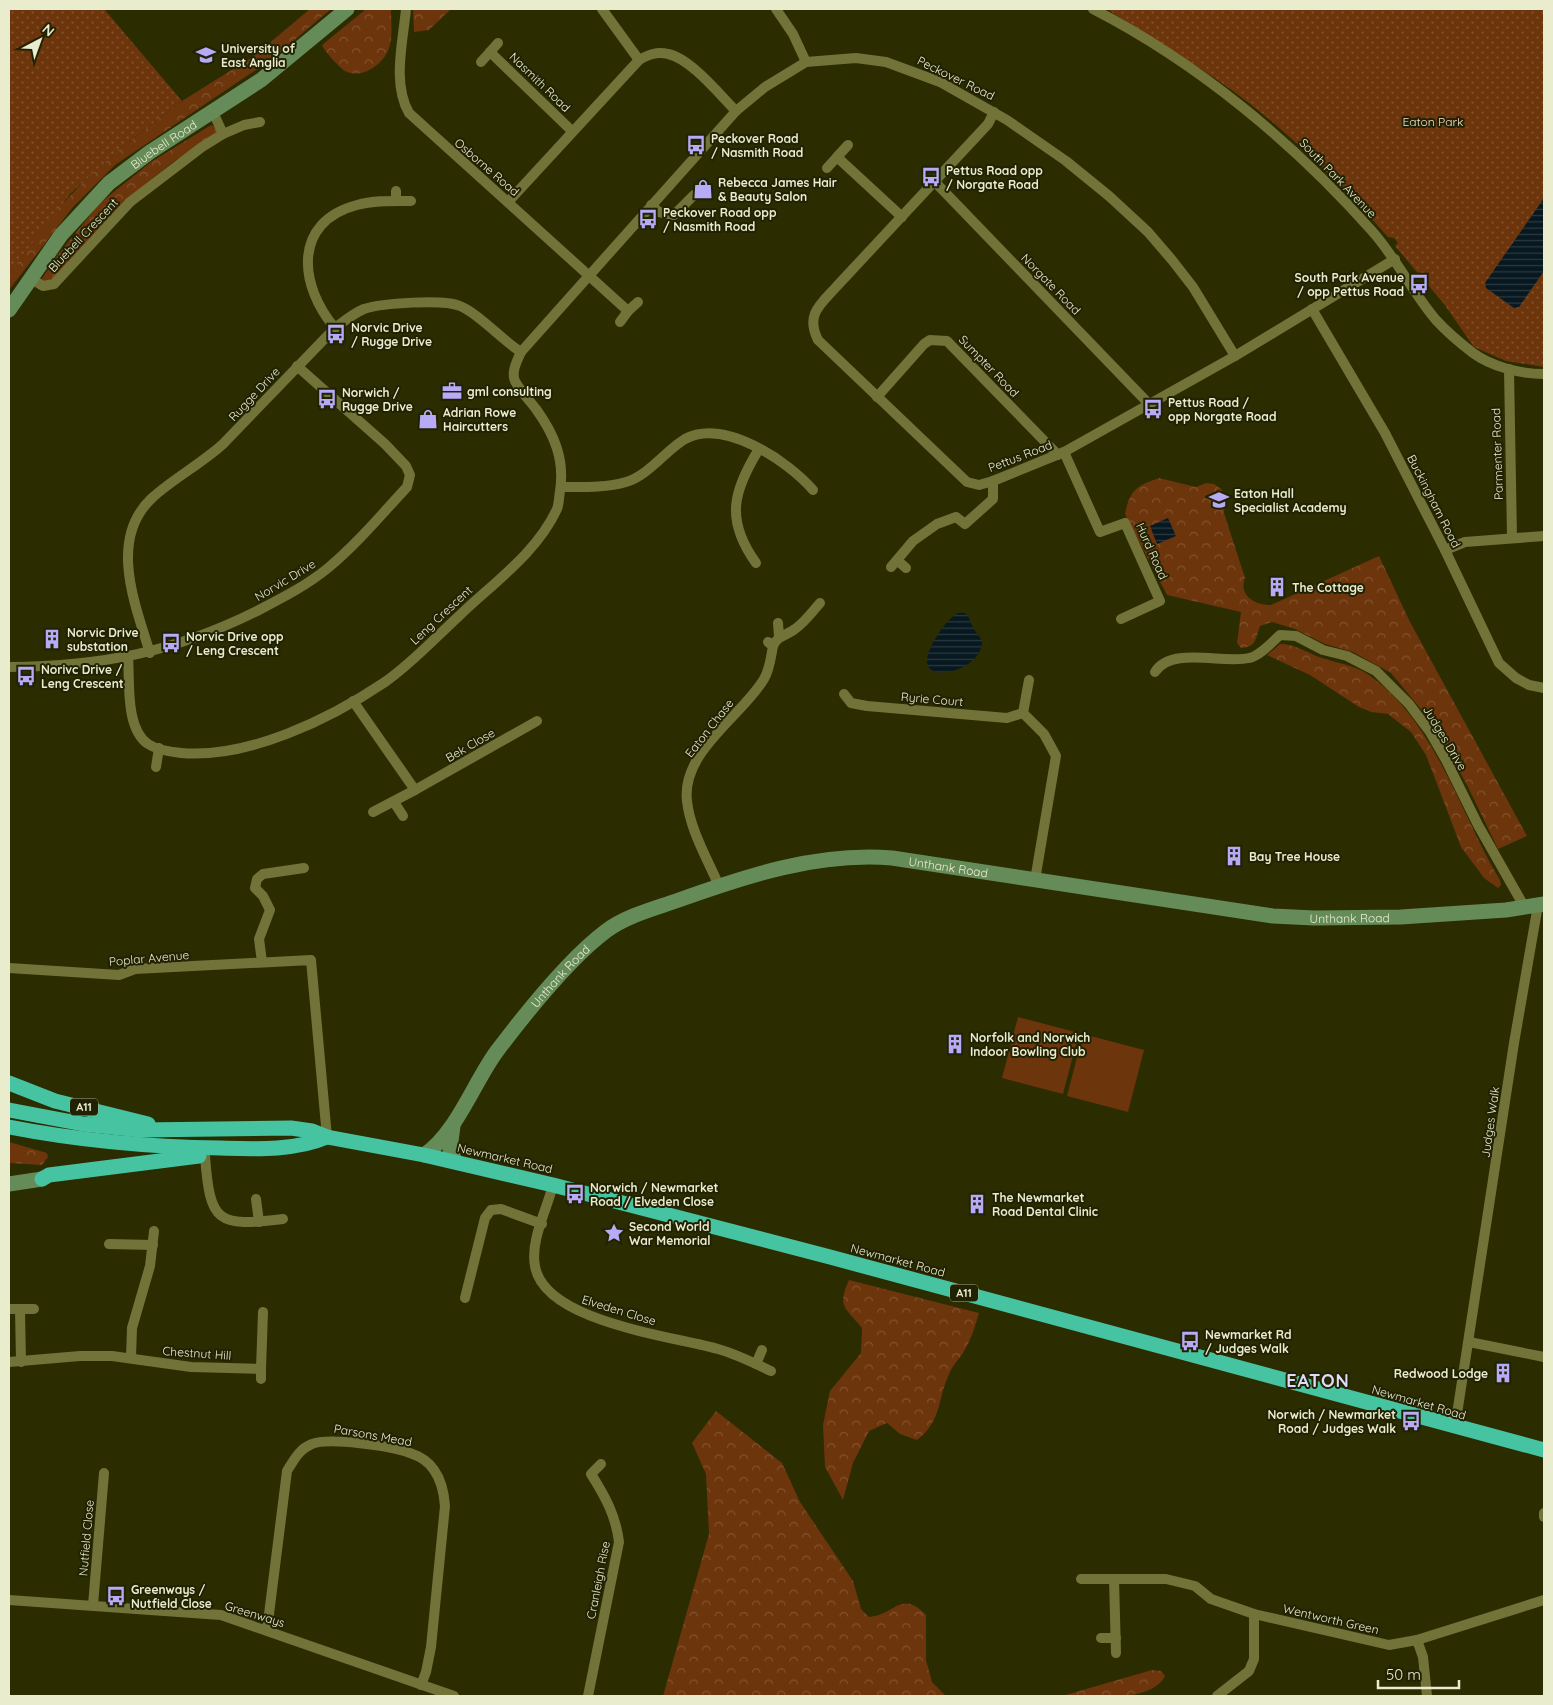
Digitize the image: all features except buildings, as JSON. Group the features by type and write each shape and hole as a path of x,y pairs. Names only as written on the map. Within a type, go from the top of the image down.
{"highway":[{"name":"A11","path":"9,1083 55,1101 153,1125 159,1131"},
{"name":"Newmarket Road","path":"9,1110 83,1124 159,1131 291,1128 312,1131 327,1137 455,1161 840,1259 1544,1450"},
{"name":"Newmarket Road","path":"9,1127 70,1139 142,1146 255,1149 314,1143 327,1137"},
{"path":"36,1175 49,1175 139,1162 255,1149"}],"street":[{"name":"Bluebell Road","path":"9,310 62,235 109,183 150,152 261,80 347,9"},
{"name":"Osborne Road","path":"406,9 400,89 402,102 418,122 628,311"},
{"path":"602,9 638,60"},
{"path":"776,9 793,34 806,62"},
{"name":"South Park Avenue","path":"1093,9 1164,51 1258,119 1319,174 1395,259 1428,309 1448,331 1474,354 1509,369 1544,374"},
{"name":"Nasmith Road","path":"481,62 498,43"},
{"name":"Nasmith Road","path":"490,52 572,131"},
{"name":"Nasmith Road","path":"508,202 638,60 658,52 670,54 682,60 736,110"},
{"name":"Peckover Road","path":"588,275 736,110 765,88 806,62 856,58 886,62 922,74 994,112 1066,161 1109,196 1148,232 1193,287 1235,356"},
{"path":"213,112 224,134"},
{"name":"Pettus Road","path":"994,112 988,124 818,307 812,318 813,330 818,340 968,482 979,485 993,481 1061,453 1235,356 1395,259"},
{"name":"Bluebell Crescent","path":"30,278 43,286 54,284 112,219 130,202 202,147 244,125 260,122"},
{"path":"827,168 848,145"},
{"path":"837,157 902,217"},
{"name":"Norgate Road","path":"935,182 1150,404"},
{"path":"651,205 659,212 674,215 694,195"},
{"path":"335,328 320,308 311,288 309,265 312,239 324,222 344,209 396,196 411,201"},
{"name":"Leng Crescent","path":"128,657 133,721 148,744 159,748 193,754 247,746 300,728 353,701 398,672 531,548 558,508 562,472 559,450 546,424 515,381 516,363 521,352 588,275"},
{"path":"620,322 638,302"},
{"name":"Rugge Drive","path":"150,653 128,567 127,548 134,521 153,497 206,460 223,444 335,328 354,314 372,307 392,304 451,304 468,310 521,352"},
{"name":"Buckingham Road","path":"1312,309 1385,433 1445,550 1499,663 1516,678 1529,685 1544,688"},
{"name":"Sumpter Road","path":"877,397 924,344 930,340 947,341 1061,453"},
{"name":"Norvic Drive","path":"9,667 81,664 150,653 221,628 310,582 350,549 407,487 410,474 406,466 297,366"},
{"name":"Parmenter Road","path":"1509,369 1512,538"},
{"path":"561,487 585,487 627,482 684,440 700,433 733,438 759,449 801,477 813,490"},
{"path":"756,563 742,540 735,505 741,478 759,449"},
{"name":"Hurd Road","path":"1061,453 1100,532 1125,523 1160,601 1121,619"},
{"path":"898,565 913,541 937,524 956,517 965,524 993,499 993,481"},
{"path":"1445,550 1465,542 1544,536"},
{"name":"Eaton Chase","path":"719,886 694,825 687,802 686,785 699,756 765,677 770,644 779,636 794,630 820,603"},
{"path":"778,622 779,636"},
{"name":"Judges Drive","path":"1155,672 1160,664 1179,658 1250,658 1280,635 1296,636 1323,650 1347,656 1376,672 1410,704 1430,732 1536,906"},
{"path":"1029,680 1023,714 1056,756 1035,880"},
{"name":"Ryrie Court","path":"844,694 851,703 867,706 1007,718 1023,714"},
{"path":"353,701 415,790"},
{"name":"Bek Close","path":"373,812 538,721"},
{"path":"156,767 159,748"},
{"path":"394,802 403,816"},
{"name":"Unthank Road","path":"424,1155 440,1142 498,1050 565,971 600,936 628,919 719,886 807,861 853,857 892,858 1251,913 1314,918 1401,917 1536,906"},
{"path":"262,962 259,939 270,910 263,896 255,888 257,880 264,874 304,868"},
{"name":"Judges Walk","path":"1455,1427 1536,906"},
{"name":"Poplar Avenue","path":"9,968 119,975 135,969 310,960 327,1137"},
{"name":"Unthank Road","path":"454,1120 450,1149 455,1161"},
{"path":"206,1156 207,1187 210,1202 225,1219 241,1224 283,1219"},
{"path":"9,1184 36,1175"},
{"name":"Elveden Close","path":"554,1185 536,1244 535,1267 545,1287 561,1301 583,1314 626,1327 720,1350 771,1371"},
{"path":"256,1199 259,1222"},
{"path":"465,1298 485,1218 491,1210 501,1209 542,1224"},
{"path":"130,1358 132,1328 150,1266 154,1230"},
{"path":"109,1244 153,1246"},
{"path":"9,1309 34,1309"},
{"path":"20,1310 20,1362"},
{"name":"Chestnut Hill","path":"9,1362 80,1356 130,1358 160,1364 261,1374 262,1312"},
{"path":"1468,1342 1544,1356"},
{"path":"756,1364 762,1350"},
{"name":"Parsons Mead","path":"267,1630 288,1472 297,1454 312,1444 328,1439 408,1452 422,1458 434,1470 443,1489 445,1506 431,1647 426,1672 421,1685"},
{"name":"Cranleigh Rise","path":"588,1696 619,1542 617,1525 610,1506 589,1474 601,1464"},
{"name":"Nutfield Close","path":"93,1604 104,1473"},
{"name":"Wentworth Green","path":"1081,1579 1173,1580 1195,1586 1211,1599 1254,1614 1389,1645 1417,1640 1544,1600"},
{"path":"1114,1579 1116,1653"},
{"name":"Greenways","path":"9,1600 93,1604 221,1615 454,1696"},
{"path":"1217,1696 1249,1671 1254,1659 1254,1614"},
{"path":"1101,1638 1116,1638"},
{"path":"1417,1640 1423,1657 1427,1696"}],"green space":[{"path":"9,9 104,9 182,101 121,148 71,193 9,274"},
{"path":"310,9 331,9 272,59 115,165 73,207 9,290 9,274 57,210 83,182 121,148 182,101 254,56"},
{"path":"366,9 391,9 390,44 382,60 372,69 365,72 352,73 345,71 339,66 322,45"},
{"path":"413,9 451,9 429,30 414,32"},
{"name":"Eaton Park","path":"1107,9 1544,9 1544,367 1506,361 1474,347 1444,304 1395,246 1398,243 1394,238 1388,237 1339,184 1304,150 1268,118 1232,90"},
{"path":"211,125 215,127 218,134 173,162 124,201 55,279 48,282 41,280 57,256 100,203 151,162"},
{"path":"1159,478 1196,487 1206,483 1214,484 1221,489 1225,496 1224,513 1245,578 1244,590 1254,601 1265,605 1271,605 1379,556 1410,622 1527,836 1498,849 1467,785 1434,725 1391,673 1353,652 1325,644 1295,629 1272,622 1260,626 1253,644 1241,648 1237,643 1241,612 1167,595 1125,514 1129,499 1135,490"},
{"path":"1280,644 1296,647 1319,657 1358,669 1369,675 1392,694 1412,717 1444,770 1500,880 1501,885 1498,888 1484,878 1461,847 1426,755 1411,732 1388,714 1371,712 1359,707 1310,675 1267,655"},
{"path":"1018,1017 1079,1033 1063,1094 1002,1078"},
{"path":"1083,1034 1144,1050 1128,1112 1067,1096"},
{"path":"9,1142 47,1153 48,1157 42,1165 9,1163"},
{"path":"849,1280 979,1313 968,1343 950,1372 931,1425 917,1440 900,1434 887,1423 869,1431 853,1463 843,1500 825,1467 823,1425 830,1391 861,1353 862,1328 847,1311 843,1302"},
{"path":"716,1411 782,1463 800,1502 853,1581 861,1609 869,1617 904,1604 910,1604 926,1615 926,1660 932,1682 946,1696 663,1696 709,1534 706,1474 692,1443"},
{"path":"1152,1670 1161,1671 1165,1676 1158,1685 1147,1691 1133,1695 1103,1697 1062,1696"}],"water":[{"path":"1544,198 1544,271 1519,307 1514,308 1486,288 1485,283"},
{"path":"1168,518 1176,536 1157,544 1150,526"},
{"path":"958,613 965,613 967,615 981,638 982,642 979,652 972,661 950,672 939,672 931,669 927,662 930,649 949,620"}],"place":[{"name":"University of East Anglia","path":"206,55"},
{"name":"Peckover Road / Nasmith Road","path":"696,145"},
{"name":"Pettus Road opp / Norgate Road","path":"931,177"},
{"name":"Rebecca James Hair & Beauty Salon","path":"703,189"},
{"name":"Peckover Road opp / Nasmith Road","path":"648,219"},
{"name":"South Park Avenue / opp Pettus Road","path":"1419,284"},
{"name":"Norvic Drive / Rugge Drive","path":"336,334"},
{"name":"gml consulting","path":"452,391"},
{"name":"Norwich / Rugge Drive","path":"327,399"},
{"name":"Pettus Road / opp Norgate Road","path":"1153,409"},
{"name":"Adrian Rowe Haircutters","path":"428,419"},
{"name":"Eaton Hall Specialist Academy","path":"1219,500"},
{"name":"The Cottage","path":"1277,587"},
{"name":"Norvic Drive substation","path":"52,639"},
{"name":"Norvic Drive opp / Leng Crescent","path":"171,643"},
{"name":"Norivc Drive / Leng Crescent","path":"26,676"},
{"name":"Bay Tree House","path":"1234,856"},
{"name":"Norfolk and Norwich Indoor Bowling Club","path":"955,1044"},
{"name":"Norwich / Newmarket Road / Elveden Close","path":"575,1194"},
{"name":"The Newmarket Road Dental Clinic","path":"977,1204"},
{"name":"Second World War Memorial","path":"614,1233"},
{"name":"Newmarket Rd / Judges Walk","path":"1190,1341"},
{"name":"Redwood Lodge","path":"1503,1373"},
{"name":"Norwich / Newmarket Road / Judges Walk","path":"1411,1421"},
{"name":"Greenways / Nutfield Close","path":"116,1596"}],"district":[{"name":"EATON","path":"1318,1380"}]}
